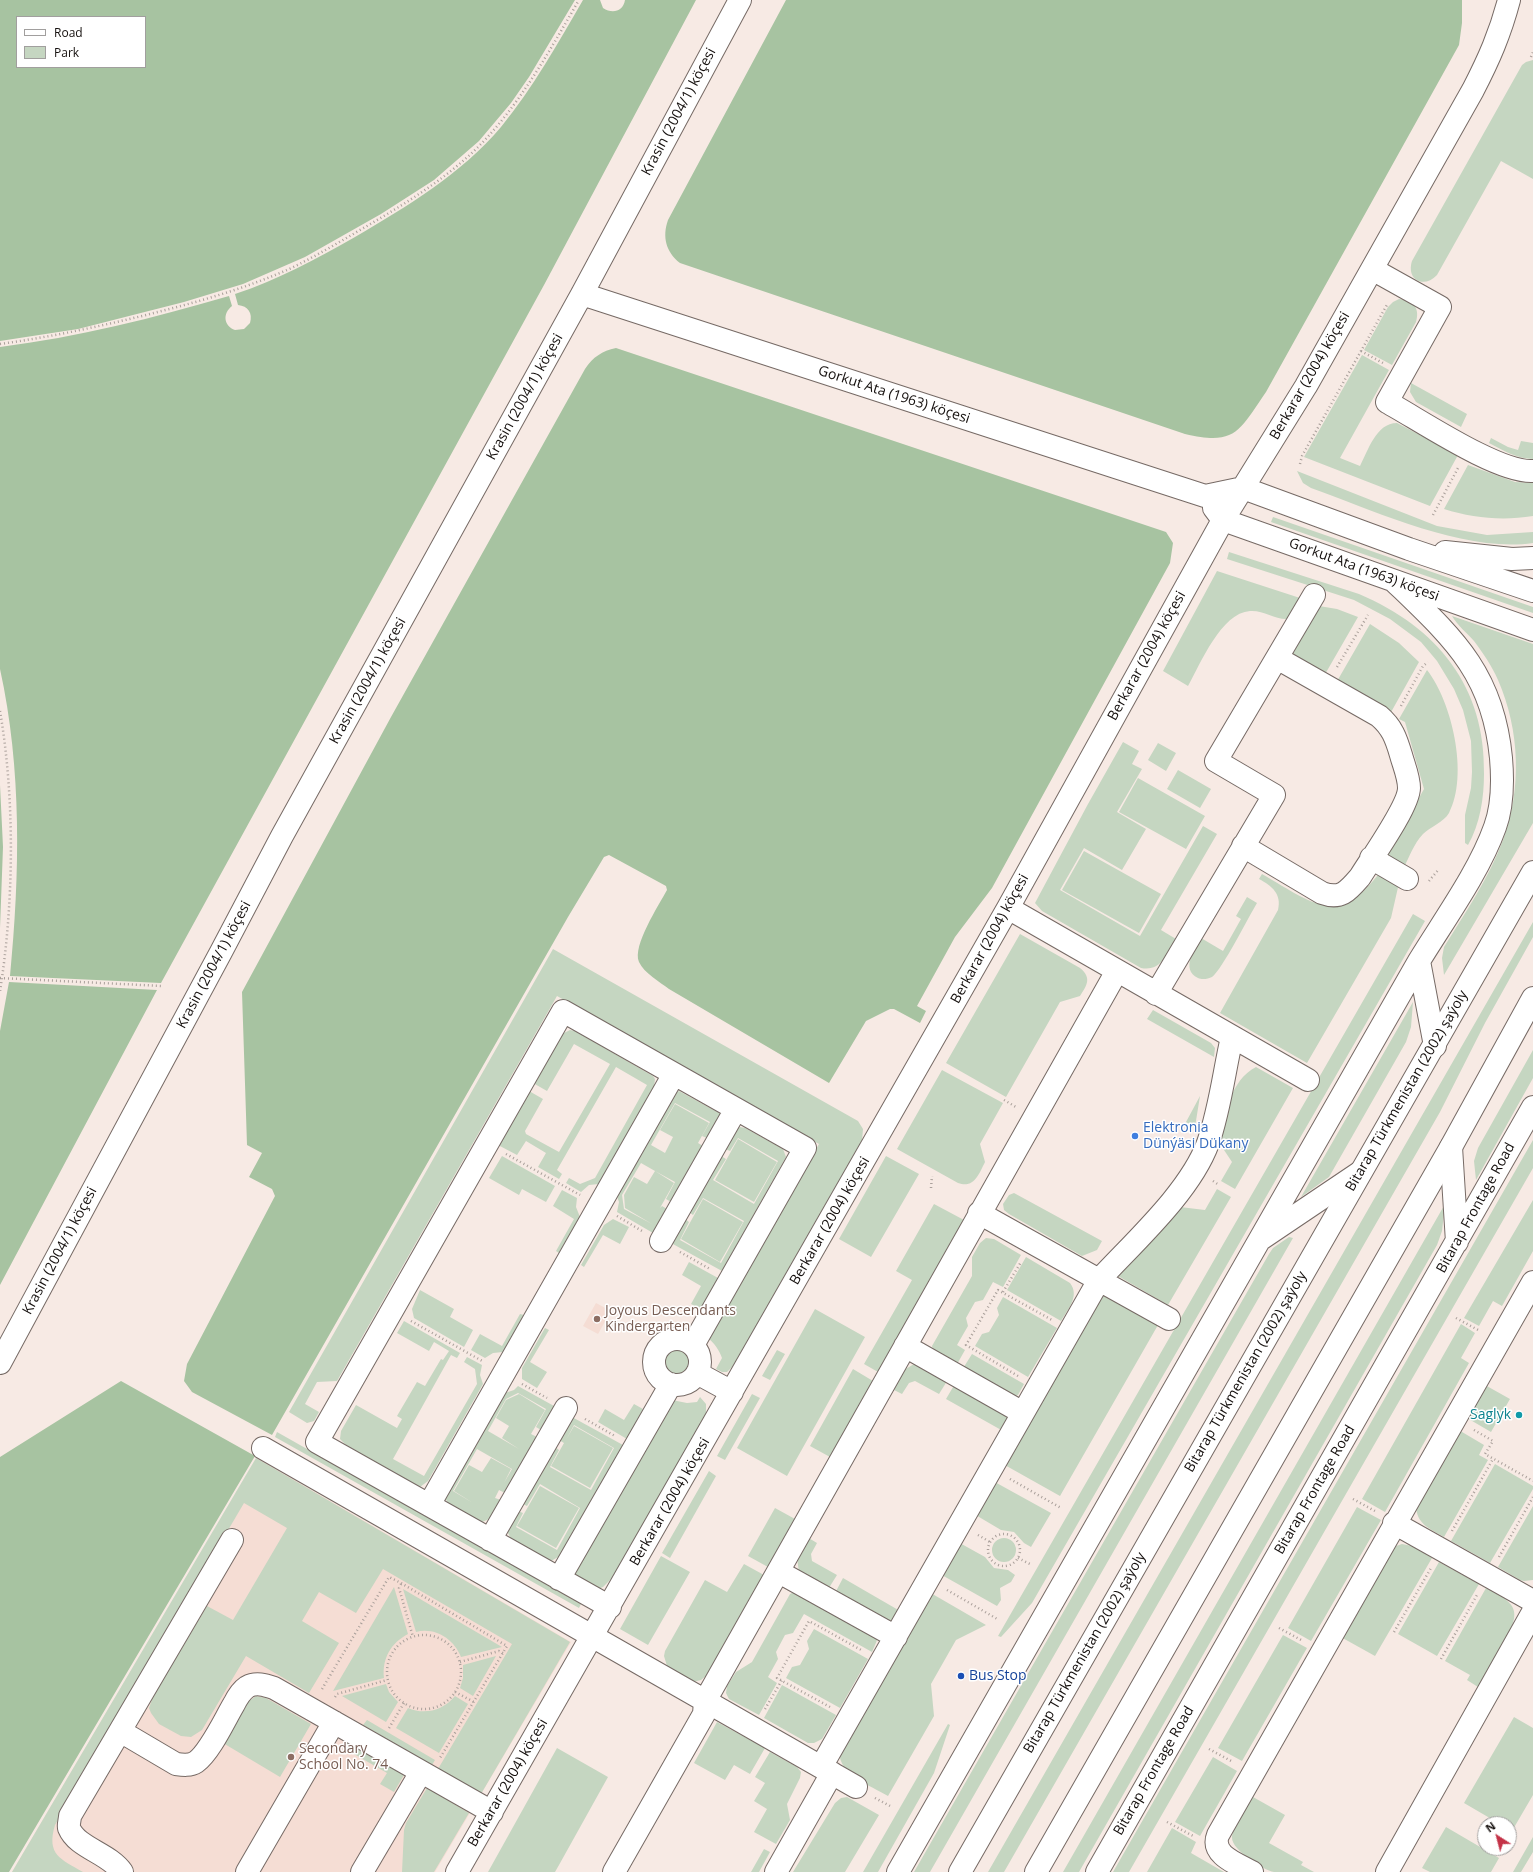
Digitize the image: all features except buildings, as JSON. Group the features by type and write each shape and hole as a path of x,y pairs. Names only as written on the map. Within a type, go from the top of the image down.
{"street":[{"name":"Krasin (2004/1) köçesi","path":"0,1363 282,836 582,294 740,0"},
{"name":"Berkarar (2004) köçesi","path":"457,1872 610,1607 1008,908 1222,520 1306,386 1372,269 1494,50 1503,26 1509,0"},
{"path":"1372,269 1440,307 1387,402 1469,449 1501,465 1533,471"},
{"name":"Gorkut Ata (1963) köçesi","path":"582,294 1205,496 1243,488"},
{"path":"1243,488 1409,549 1533,591"},
{"path":"1205,496 1222,520"},
{"name":"Gorkut Ata (1963) köçesi","path":"1222,520 1533,630"},
{"path":"1409,549 1512,559 1533,558"},
{"path":"898,1872 1419,961 1482,857 1490,840 1500,808 1502,762 1498,731 1488,695 1471,663 1453,639 1395,582"},
{"path":"1156,994 1274,795 1216,761 1314,595"},
{"path":"1243,846 1329,896 1340,895 1352,887 1371,858 1404,805 1409,788 1408,778 1397,740 1387,723 1379,716 1277,658"},
{"path":"1371,858 1407,879"},
{"name":"Bitarap Türkmenistan (2002) şaýoly","path":"960,1872 1359,1173 1435,1046 1533,872"},
{"path":"1008,908 1308,1080"},
{"path":"1419,961 1435,1046"},
{"path":"614,1872 704,1714 705,1701 779,1572 979,1213 1117,971"},
{"path":"1036,1872 1451,1147 1533,998"},
{"path":"610,1607 317,1442 563,1011 805,1148 693,1345"},
{"path":"776,1872 827,1770 850,1718 1099,1280 1177,1196 1204,1152 1213,1126 1232,1037"},
{"path":"429,1505 674,1074"},
{"name":"Bitarap Frontage Road","path":"1097,1872 1533,1107"},
{"path":"661,1241 736,1109"},
{"path":"1451,1147 1457,1242"},
{"path":"1258,1242 1359,1173"},
{"path":"979,1213 1169,1319"},
{"path":"1252,1872 1225,1857 1216,1846 1215,1840 1394,1522 1533,1282"},
{"path":"677,1339 686,1341 693,1345 697,1350 700,1359 697,1373 686,1382 677,1385 671,1384 664,1380 655,1369 654,1360 657,1350 668,1341 677,1339"},
{"path":"905,1346 1023,1414"},
{"path":"697,1373 732,1392"},
{"path":"559,1579 671,1384"},
{"path":"490,1540 566,1408"},
{"path":"263,1448 856,1787"},
{"path":"1394,1522 1533,1601"},
{"path":"122,1872 116,1863 77,1840 69,1828 70,1816 232,1540"},
{"path":"779,1572 896,1637"},
{"path":"1388,1872 1533,1612"},
{"path":"120,1731 176,1764 185,1766 196,1762 205,1753 239,1696 247,1688 256,1684 266,1685 492,1812"},
{"path":"247,1872 334,1722"},
{"path":"362,1872 425,1775"}],"path":[{"path":"0,344 78,332 184,305 244,287 307,260 383,217 441,179 465,159 498,125 532,79 579,0"},
{"path":"1531,57 1533,52"},
{"path":"1300,464 1302,456 1392,298"},
{"path":"1433,515 1469,449"},
{"path":"1326,686 1368,615"},
{"path":"1387,723 1394,716 1423,666 1428,662"},
{"path":"0,711 8,793 10,847 8,929 0,991"},
{"path":"1,979 162,986"},
{"path":"931,1188 932,1176"},
{"path":"1003,1292 1032,1242"},
{"path":"1038,1387 966,1346 998,1290 1070,1331"},
{"path":"1456,1318 1499,1341"},
{"path":"1488,1438 1493,1441 1485,1454 1533,1481"},
{"path":"1451,1532 1493,1459"},
{"path":"991,1468 1061,1508"},
{"path":"1498,1558 1533,1497"},
{"path":"1353,1499 1394,1522"},
{"path":"1004,1534 1012,1536 1018,1542 1020,1550 1018,1558 1012,1564 1004,1566 996,1564 990,1558 988,1550 990,1542 996,1536 1004,1534"},
{"path":"1018,1558 1030,1564"},
{"path":"1394,1632 1432,1566"},
{"path":"311,1709 389,1576 507,1646 474,1702 425,1775"},
{"path":"929,1580 998,1620"},
{"path":"401,1583 398,1588 412,1637"},
{"path":"1441,1659 1479,1593"},
{"path":"850,1718 777,1678 809,1621 882,1662"},
{"path":"1279,1628 1321,1651"},
{"path":"425,1634 444,1640 451,1646 460,1662 461,1673 455,1692 442,1704 432,1708 422,1709 404,1703 391,1689 387,1680 388,1661 392,1652 398,1644 412,1637 425,1634"},
{"path":"460,1662 499,1651 503,1653"},
{"path":"335,1697 337,1694 387,1680"},
{"path":"754,1729 782,1680"},
{"path":"455,1692 474,1702"},
{"path":"389,1728 404,1703"},
{"path":"1209,1749 1252,1773"},
{"path":"1167,1822 1210,1845 1216,1846"}],"shaded area":[{"name":"Joyous Descendants Kindergarten","path":"596,1303 611,1311 598,1334 583,1326"},
{"name":"Secondary School No. 74","path":"257,1458 571,1642 435,1872 12,1872"}],"green space":[{"path":"0,0 575,0 529,77 511,103 479,141 434,180 381,214 305,257 243,284 184,302 78,329 0,341"},
{"path":"583,0 600,0 603,8 606,10 617,11 622,7 625,0 696,0 544,285 161,983 10,976 16,899 17,822 12,745 0,669 0,347 58,338 116,326 229,296 232,306 226,316 228,326 235,330 244,329 250,323 251,316 247,308 238,305 235,294 296,268 375,225 433,188 469,160 501,127 524,97 545,65"},
{"path":"786,0 1462,0 1462,23 1459,45 1266,392 1242,426 1226,436 1215,438 1185,434 680,263 675,259 666,244 665,232 668,220"},
{"path":"1533,60 1533,179 1501,161 1437,275 1427,281 1422,282 1417,280 1412,273 1412,261 1522,65"},
{"path":"1399,299 1409,301 1415,306 1417,317 1416,322 1392,365 1364,350 1388,307"},
{"path":"616,348 1166,532 1173,543 1170,563 992,888 955,937 917,1006 926,1011 920,1023 894,1009 890,1009 866,1021 829,1083 669,989 652,977 641,966 638,955 639,946 647,926 667,890 666,886 609,855 604,857 568,917 272,1435 192,1392 184,1381 187,1364 275,1196 272,1189 249,1177 262,1153 247,1145 242,992 391,717 585,369 598,355"},
{"path":"1362,355 1389,370 1340,458 1360,466 1378,433 1390,424 1397,423 1458,455 1430,506 1304,457"},
{"path":"1411,383 1467,414 1461,427 1416,402 1410,392"},
{"path":"1491,438 1508,447 1518,450 1521,441 1533,443 1533,459 1516,456 1489,443"},
{"path":"1468,465 1515,482 1533,483 1533,516 1521,518 1488,518 1466,515 1444,509"},
{"path":"1297,471 1437,526 1487,535 1533,532 1533,543 1507,544 1479,542 1420,528 1311,488 1303,483"},
{"path":"1273,517 1533,607 1533,613 1271,522"},
{"path":"1229,552 1359,594 1387,608 1412,624 1433,643 1452,664 1466,688 1476,714 1482,743 1484,774 1482,801 1476,828 1468,845 1465,843 1465,815 1471,788 1471,741 1463,710 1454,689 1437,661 1421,642 1390,619 1354,600 1227,559"},
{"path":"1217,571 1300,598 1290,616 1286,619 1250,611 1240,614 1230,620 1213,641 1188,686 1163,671"},
{"path":"1319,606 1337,609 1358,617 1324,676 1290,657"},
{"path":"1452,616 1533,644 1533,823 1444,975 1442,958 1444,947 1491,868 1509,821 1516,780 1516,760 1511,719 1498,680 1474,641"},
{"path":"1370,624 1399,643 1419,662 1390,714 1336,683"},
{"path":"1427,670 1444,700 1450,719 1455,739 1458,779 1455,797 1449,813 1444,819 1426,831 1420,838 1414,846 1403,869 1385,858 1424,789 1405,722 1399,719"},
{"path":"1123,742 1139,751 1132,764 1142,769 1117,812 1146,829 1122,870 1084,848 1060,890 1140,936 1203,826 1217,834 1161,930 1176,939 1163,960 1154,967 1148,968 1141,968 1042,911 1035,903"},
{"path":"1158,743 1176,753 1166,771 1148,760"},
{"path":"1178,770 1211,789 1200,808 1167,789"},
{"path":"1138,778 1205,816 1186,849 1119,812"},
{"path":"0,785 3,847 0,928"},
{"path":"1084,851 1161,894 1139,933 1062,890"},
{"path":"1380,872 1399,883 1391,918 1307,1063 1220,1013 1278,910 1279,899 1272,888 1259,879 1262,874 1295,894 1310,901 1324,905 1337,905 1351,900 1365,890"},
{"path":"1247,897 1257,903 1229,954 1212,977 1205,979 1198,978 1190,970 1189,964 1201,938 1223,951 1241,919 1236,916"},
{"path":"1413,914 1425,921 1032,1603 1001,1637 998,1636"},
{"path":"1533,922 1533,937 1485,1023 1440,1112 1004,1872 988,1872"},
{"path":"1020,934 1080,968 1086,975 1087,982 1080,996 1060,1002 1006,1097 946,1063"},
{"path":"553,949 858,1121 863,1129 862,1140 733,1366 727,1372 722,1372 716,1369 722,1358 721,1355 715,1345 708,1338 819,1144 557,996 337,1381 317,1382 305,1404 319,1412 314,1421 307,1423 289,1412"},
{"path":"9,982 157,990 0,1285 0,1031"},
{"path":"1413,1002 1411,1027 1406,1042 1329,1177 1301,1197"},
{"path":"1153,1010 1211,1043 1215,1048 1214,1057 1147,1019"},
{"path":"570,1030 575,1031 653,1076 655,1079 654,1088 599,1184 589,1185 581,1192 566,1183 569,1178 580,1184 595,1178 647,1085 616,1067 557,1170 562,1174 559,1179 538,1167 546,1153 526,1141 517,1155 498,1145 529,1091 543,1099 525,1131 526,1134 559,1152 610,1064 574,1044 547,1091 533,1083 562,1034"},
{"path":"1533,1050 1533,1078 1476,1180 1474,1161 1478,1148"},
{"path":"1256,1067 1293,1088 1235,1189 1221,1181 1232,1162 1218,1141 1226,1110 1234,1090 1247,1073"},
{"path":"942,1070 1003,1103 980,1144 985,1162 975,1179 968,1184 958,1183 897,1149"},
{"path":"679,1091 721,1114 707,1138 702,1136 710,1122 675,1103 651,1145 665,1153 673,1137 660,1130 675,1104 709,1123 698,1143 703,1146 671,1202 666,1199 675,1182 655,1171 674,1183 660,1208 662,1206 667,1209 653,1233 617,1212 619,1202 616,1194 674,1093","holes":["641,1163 655,1171 647,1184 634,1177 624,1195 625,1208 652,1224 624,1209 622,1195"]},
{"path":"1200,1096 1195,1127 1186,1122"},
{"path":"740,1127 745,1128 783,1149 786,1157 722,1271 671,1243 685,1219 689,1222 680,1240 721,1263 744,1221 703,1198 693,1215 689,1212 721,1156 726,1159 713,1180 754,1204 778,1161 738,1138 730,1151 725,1149 737,1129"},
{"path":"738,1139 777,1162 754,1202 715,1180"},
{"path":"1533,1140 1533,1168 1129,1872 1113,1872"},
{"path":"502,1156 555,1186 546,1202 522,1189 519,1195 489,1178"},
{"path":"886,1156 919,1174 871,1257 839,1239"},
{"path":"1217,1189 1231,1197 1168,1305 1118,1276 1127,1261 1180,1207 1205,1210"},
{"path":"562,1190 577,1198 576,1207 580,1217 559,1253 556,1251 574,1219 553,1206"},
{"path":"1014,1193 1102,1241 1097,1250 1082,1256 1009,1214 1004,1210 1003,1204 1009,1195"},
{"path":"703,1199 743,1222 720,1262 681,1239"},
{"path":"1533,1200 1533,1251 1502,1306 1493,1301 1479,1326 1464,1318"},
{"path":"934,1204 964,1220 878,1372 864,1364 912,1280 896,1271"},
{"path":"1445,1204 1442,1231 1437,1245 1079,1872 1063,1872"},
{"path":"613,1219 629,1227 620,1244 603,1235 584,1267 581,1265 604,1225"},
{"path":"1289,1237 1293,1238 930,1872 914,1872 1269,1254 1273,1248"},
{"path":"986,1238 994,1239 1021,1255 1003,1287 993,1282 983,1300 975,1302 966,1318 968,1326 957,1345 965,1350 956,1366 933,1350 932,1346 972,1276 972,1257 980,1243"},
{"path":"1026,1257 1070,1283 1073,1288 1074,1293 1072,1302 1061,1321 1007,1290"},
{"path":"689,1262 718,1278 701,1309 691,1304 701,1286 682,1275"},
{"path":"420,1290 454,1309 450,1317 473,1330 464,1347 414,1318 412,1309"},
{"path":"1101,1293 1158,1325 1060,1496 1003,1464"},
{"path":"1003,1297 1057,1328 1028,1377 975,1346 982,1334 989,1332 999,1315 997,1308"},
{"path":"815,1309 865,1337 787,1476 737,1448"},
{"path":"520,1314 524,1315 503,1352 493,1353 485,1358 471,1350 480,1334 502,1346"},
{"path":"404,1321 460,1353 457,1358 451,1355 393,1459 424,1476 477,1384 475,1369 464,1362 467,1357 482,1365 480,1375 483,1384 428,1481 420,1487 346,1445 340,1439 341,1431 356,1405 397,1428 402,1419 397,1416 417,1382 425,1386 441,1359 443,1360 449,1351 434,1342 429,1351 397,1333"},
{"path":"1461,1324 1475,1333 1461,1358 1469,1363 1385,1512 1362,1499"},
{"path":"545,1328 549,1330 530,1362 547,1372 537,1388 522,1379 522,1368"},
{"path":"677,1348 683,1349 687,1352 690,1356 690,1368 687,1372 683,1375 677,1376 671,1375 667,1372 664,1368 663,1362 664,1356 667,1352 671,1349"},
{"path":"777,1350 785,1354 770,1380 762,1376"},
{"path":"972,1354 1024,1384 1018,1395 1014,1397 962,1370"},
{"path":"914,1364 949,1378 939,1394 915,1381 909,1383 902,1394 892,1389 904,1370"},
{"path":"853,1369 873,1381 830,1457 810,1446"},
{"path":"121,1381 255,1456 9,1872 0,1872 0,1457"},
{"path":"956,1382 1007,1415 1008,1418 1003,1431 946,1399"},
{"path":"1485,1385 1510,1399 1491,1432 1467,1418"},
{"path":"518,1386 554,1406 541,1430 536,1427 546,1409 518,1393 506,1399 488,1431 519,1449 502,1438 509,1426 496,1418 506,1400 519,1394 545,1410 531,1434 537,1437 505,1493 499,1490 495,1498 501,1500 491,1517 481,1522 448,1503 445,1498 502,1394 514,1390","holes":["477,1449 512,1469 504,1483 511,1469 491,1458 482,1472 469,1465 454,1491 473,1503 453,1491"]},
{"path":"752,1394 760,1398 725,1460 717,1456"},
{"path":"700,1397 706,1404 706,1414 612,1578 603,1587 598,1589 572,1575 672,1400 687,1403 697,1402"},
{"path":"634,1404 643,1409 627,1439 598,1422 605,1409 624,1420"},
{"path":"572,1417 623,1445 560,1556 551,1561 511,1539 507,1531 518,1511 523,1513 516,1527 557,1550 580,1508 540,1484 527,1506 523,1504 555,1447 559,1450 550,1467 591,1490 614,1448 574,1425 566,1440 574,1426 613,1448 590,1488 551,1466 564,1443 559,1440"},
{"path":"1457,1429 1484,1445 1479,1455 1488,1460 1444,1537 1421,1521 1418,1517 1416,1505"},
{"path":"277,1432 581,1604 579,1608 275,1437"},
{"path":"256,1458 570,1642 481,1794 438,1769 512,1644 383,1569 356,1613 319,1592 302,1621 339,1643 309,1693 246,1656 202,1730 191,1737 181,1736 159,1724 149,1708 153,1697 207,1606 233,1620 287,1528 244,1503 55,1825 52,1843 54,1850 62,1859 83,1872 12,1872"},
{"path":"1495,1464 1533,1486 1533,1489 1490,1563 1451,1541"},
{"path":"709,1471 716,1476 670,1558 662,1553"},
{"path":"993,1481 1051,1513 1031,1547 1024,1543 1014,1532 1001,1530 974,1514"},
{"path":"540,1486 579,1508 556,1548 517,1526"},
{"path":"1533,1506 1533,1580 1524,1581 1498,1567"},
{"path":"1357,1507 1381,1520 1311,1641 1288,1628"},
{"path":"775,1508 795,1519 768,1567 748,1556"},
{"path":"807,1537 817,1543 811,1554 812,1561 837,1575 827,1591 799,1573 797,1557"},
{"path":"1004,1538 1013,1541 1016,1550 1013,1559 1004,1562 995,1559 992,1550 995,1541"},
{"path":"958,1542 985,1557 994,1568 1008,1570 1015,1575 1011,1582 1000,1588 1001,1600 997,1606 940,1574"},
{"path":"1402,1544 1412,1546 1432,1558 1375,1656 1339,1636 1393,1547"},
{"path":"661,1556 690,1572 648,1645 620,1629"},
{"path":"1439,1562 1479,1584 1437,1656 1398,1634"},
{"path":"744,1564 764,1575 707,1675 701,1680 693,1682 667,1666 664,1656 665,1651 705,1580 727,1592"},
{"path":"843,1578 900,1611 892,1620 889,1621 834,1595"},
{"path":"394,1587 408,1634 397,1642 389,1652 386,1658 384,1678 333,1691"},
{"path":"1486,1588 1509,1602 1514,1612 1514,1618 1512,1626 1478,1687 1467,1680 1470,1675 1445,1661"},
{"path":"403,1589 502,1647 461,1657 454,1645 443,1636 430,1631 416,1632"},
{"path":"796,1591 878,1638 872,1652 804,1614 793,1633 785,1635 776,1652 778,1659 768,1677 777,1683 759,1715 729,1699 726,1693 727,1686 736,1672 752,1662 790,1594"},
{"path":"929,1592 986,1625 956,1640 931,1684 934,1716 888,1796 850,1774 841,1760 839,1752"},
{"path":"814,1629 868,1659 840,1708 786,1678 792,1667 800,1665 809,1649 807,1641"},
{"path":"1283,1635 1307,1648 1242,1761 1218,1748"},
{"path":"496,1656 473,1696 460,1688 463,1678 463,1665"},
{"path":"386,1684 389,1692 398,1702 386,1722 342,1696"},
{"path":"782,1685 836,1715 822,1739 814,1743 808,1743 764,1718"},
{"path":"256,1696 266,1698 311,1724 280,1777 223,1743 246,1703"},
{"path":"455,1696 468,1704 439,1753 396,1728 408,1708 420,1711 433,1710 445,1705"},
{"path":"1514,1717 1533,1728 1533,1795 1517,1822 1517,1816 1486,1816 1464,1803"},
{"path":"367,1720 435,1760 432,1765 363,1725"},
{"path":"717,1722 765,1748 750,1774 734,1765 725,1780 694,1763"},
{"path":"948,1724 950,1725 934,1773 878,1872 863,1872"},
{"path":"345,1740 404,1775 394,1792 380,1784 387,1773 342,1747"},
{"path":"557,1748 608,1777 555,1872 488,1872"},
{"path":"770,1752 797,1767 801,1772 800,1778 787,1804 790,1820 776,1844 754,1832 767,1809 754,1801 765,1783 755,1777"},
{"path":"1213,1757 1237,1771 1200,1836 1175,1822"},
{"path":"427,1788 469,1813 434,1872 402,1872 404,1830 406,1823"},
{"path":"847,1797 879,1815 845,1872 793,1872 835,1803 841,1798"},
{"path":"1253,1797 1285,1815 1269,1843 1303,1862 1301,1865 1314,1872 1274,1872 1256,1864 1242,1854 1237,1848 1233,1843 1233,1833 1237,1823"},
{"path":"1446,1827 1477,1845 1477,1856 1496,1856 1499,1858 1491,1872 1430,1872 1422,1868"},
{"path":"1172,1828 1196,1842 1191,1853 1224,1872 1147,1872"},
{"path":"1533,1837 1533,1852 1521,1872 1513,1872"},
{"path":"764,1849 770,1852 759,1872 751,1872"}],"place":[{"name":"Elektronia Dünýäsi Dükany","path":"1135,1136"},
{"name":"Joyous Descendants Kindergarten","path":"597,1319"},
{"name":"Saglyk","path":"1519,1415"},
{"name":"Bus Stop","path":"961,1676"},
{"name":"Secondary School No. 74","path":"291,1757"}]}
